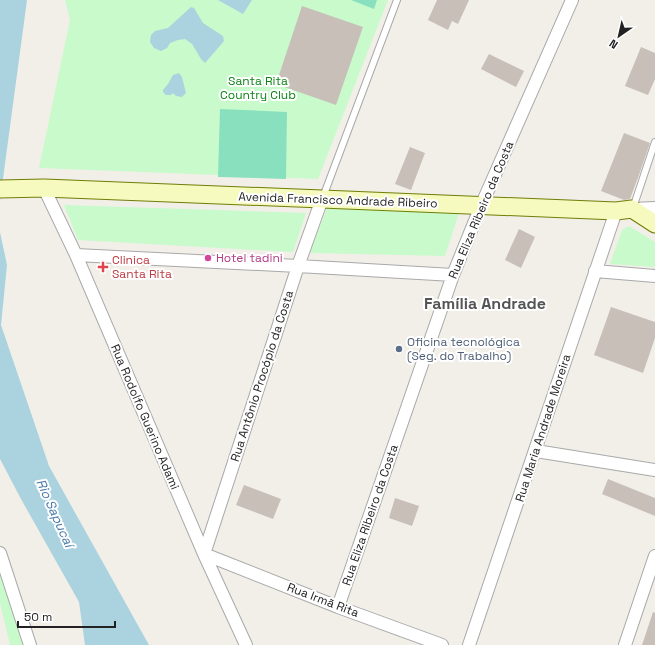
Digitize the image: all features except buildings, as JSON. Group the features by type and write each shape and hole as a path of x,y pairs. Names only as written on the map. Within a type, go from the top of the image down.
{"main road":[{"name":"Avenida Francisco Andrade Ribeiro","path":"8,189 44,188 481,206 624,210"},
{"path":"624,210 655,224"}],"street":[{"name":"Rua Eliza Ribeiro da Costa","path":"338,607 453,275 481,206 572,0"},
{"name":"Rua Rodolfo Guerino Adami","path":"44,188 76,255 204,554 246,645"},
{"name":"Rua Antônio Procópio da Costa","path":"204,554 298,266 322,199"},
{"path":"624,210 655,208"},
{"name":"Rua Maria Andrade Moreira","path":"469,645 536,451 595,271 624,210"},
{"path":"76,255 453,275"},
{"path":"595,271 655,276"},
{"path":"536,451 655,470"},
{"path":"0,553 30,645"},
{"name":"Rua Irmã Rita","path":"204,554 338,607 442,645"},
{"path":"625,645 655,556"}],"lane":[{"path":"322,199 397,0"},
{"name":"Rua Maria Andrade Moreira","path":"624,210 655,142"}],"green space":[{"name":"Santa Rita Country Club","path":"65,0 388,0 318,179 39,168 70,20"},
{"path":"351,0 377,0 374,9"},
{"path":"220,109 287,112 286,179 218,177"},
{"path":"64,205 306,213 293,252 78,240"},
{"path":"327,208 459,213 445,256 310,253"},
{"path":"629,226 655,242 655,267 610,264 622,230"},
{"path":"0,561 27,645 10,645 0,603"}],"water":[{"path":"0,0 27,0 0,201"},
{"path":"218,0 252,0 243,14"},
{"path":"191,7 194,8 203,23 223,36 224,41 205,63 192,44 185,39 170,43 167,48 161,51 154,48 150,42 151,35 155,31 168,28"},
{"path":"179,73 182,77 186,93 182,97 176,96 173,93 171,95 166,95 163,90 173,75"},
{"name":"Rio Sapucaí","path":"0,232 7,265 1,325 49,466 149,645 85,645 79,602 0,459"}],"place":[{"name":"Hotel tadini","path":"208,258"},
{"name":"Clinica Santa Rita","path":"103,267"},
{"name":"Oficina tecnológica (Seg. do Trabalho)","path":"399,349"}],"district":[{"name":"Família Andrade","path":"485,303"}]}
